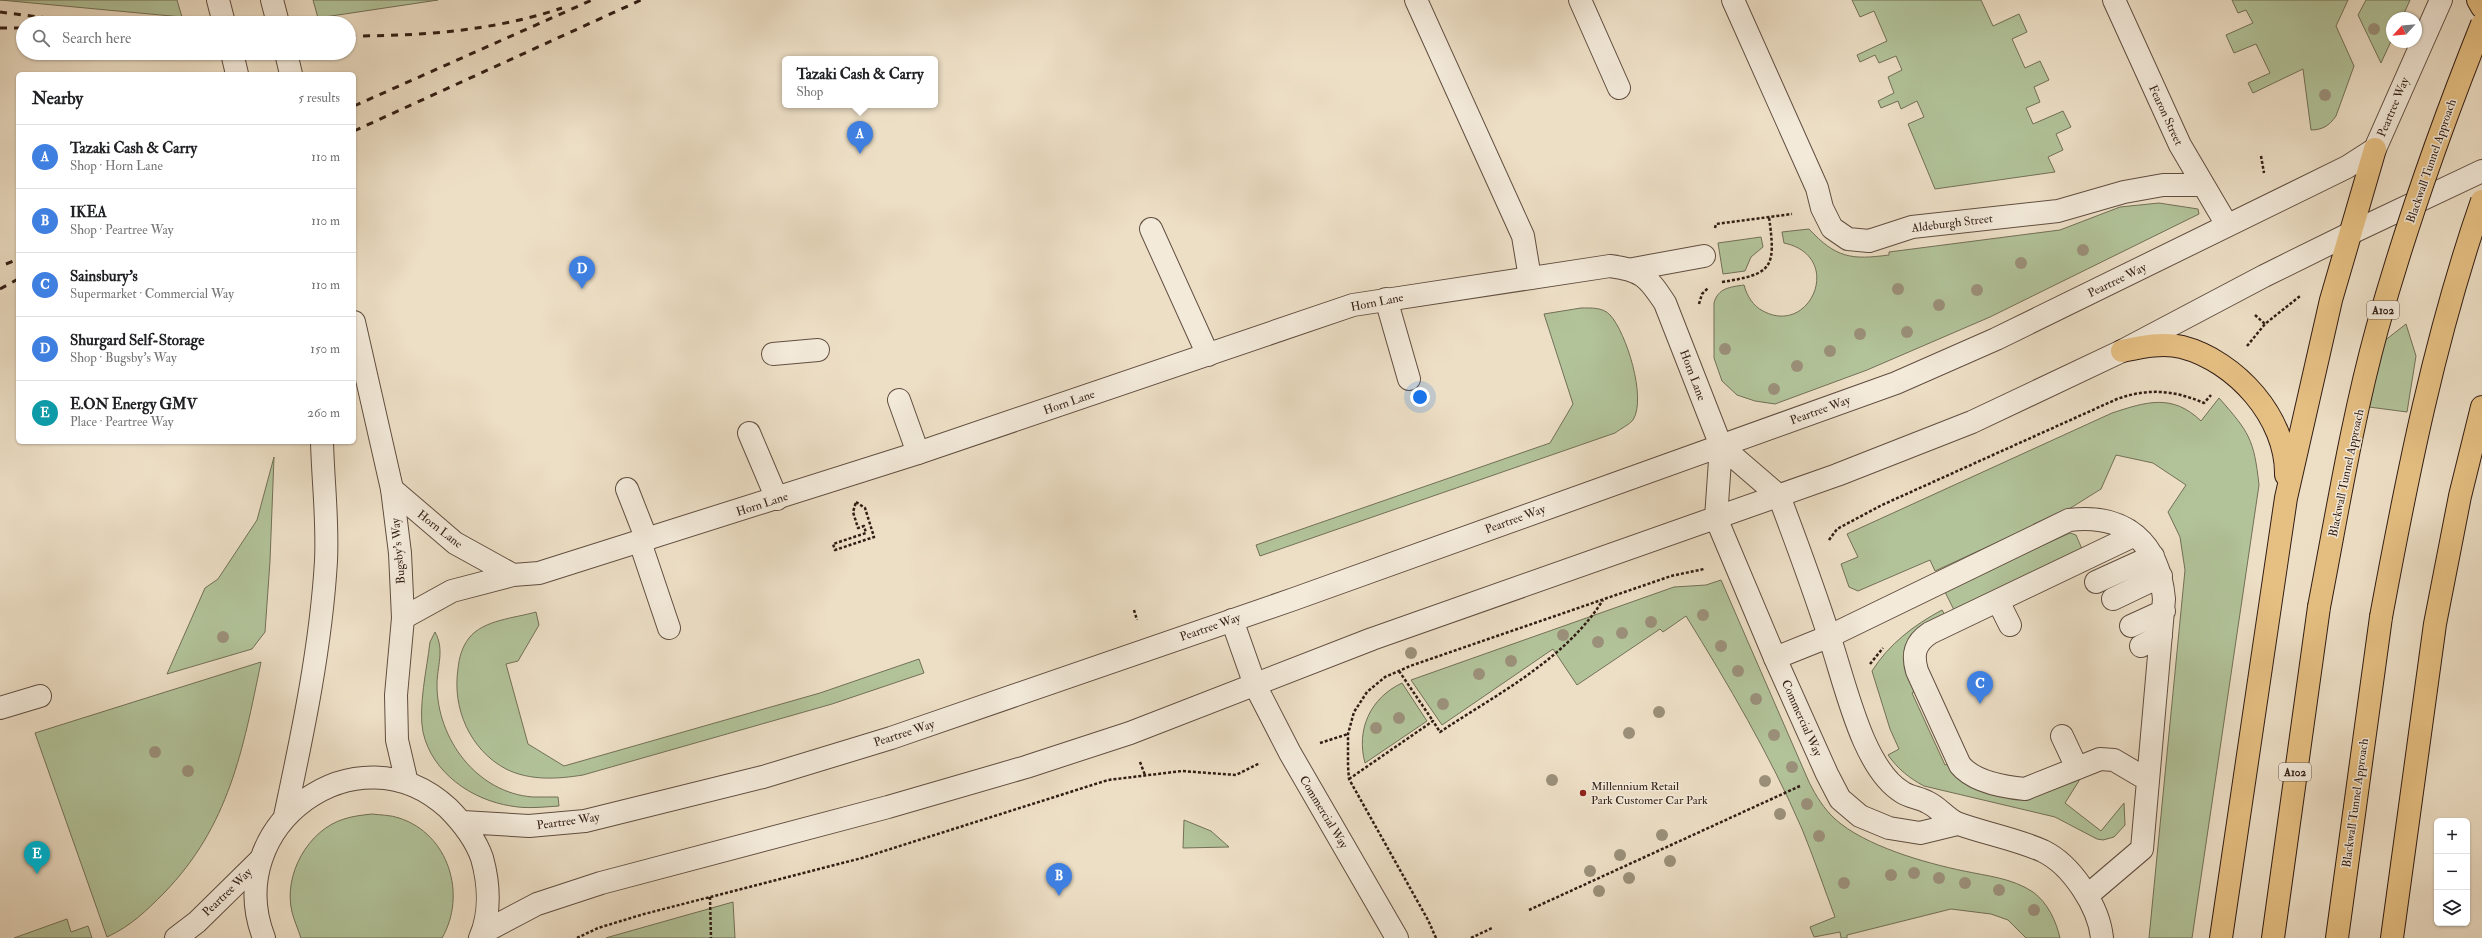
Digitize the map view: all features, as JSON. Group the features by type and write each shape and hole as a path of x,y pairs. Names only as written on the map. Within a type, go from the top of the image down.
{"main road":[{"path":"2478,0 2482,7"},
{"name":"Blackwall Tunnel Approach","path":"2273,938 2319,606 2344,477 2377,330 2413,211 2453,96 2482,24"},
{"path":"2221,938 2286,498 2331,300 2375,149"},
{"name":"Blackwall Tunnel Approach","path":"2337,938 2381,617 2405,488 2440,345 2482,201"},
{"path":"2122,351 2152,344 2181,346 2204,355 2229,371 2266,408 2280,435 2287,463 2286,498"},
{"path":"2392,938 2435,624 2460,496 2482,407"}],"street":[{"path":"218,0 222,16"},
{"path":"272,0 276,16"},
{"path":"1416,0 1523,236 1530,278"},
{"path":"1580,0 1619,88"},
{"name":"Aldeburgh Street","path":"1733,0 1818,188 1822,208 1832,228 1848,238 1869,241 1912,227 2058,211 2124,192 2163,185 2202,185"},
{"name":"Fearon Street","path":"2114,0 2180,145 2202,185 2227,225"},
{"name":"Peartree Way","path":"463,822 529,826 585,821 763,777 891,738 1232,620 1903,380 1996,339 2347,167 2375,149 2441,0"},
{"path":"234,60 237,72"},
{"path":"288,60 291,72"},
{"path":"481,935 537,904 601,882 881,809 1026,767 1130,733 1372,639 1779,496 1972,422 2122,351 2264,276 2482,171"},
{"path":"1151,229 1208,355"},
{"name":"Horn Lane","path":"403,618 452,591 513,575 539,573 777,499 918,453 1353,305 1610,266 1633,269 1704,256"},
{"name":"Horn Lane","path":"1633,269 1652,284 1665,303 1721,446"},
{"path":"1386,299 1409,379"},
{"name":"Bugsby's Way","path":"356,331 392,490 400,553 403,618 396,695 397,740 407,784"},
{"path":"773,354 818,350"},
{"path":"899,400 918,453"},
{"path":"749,433 777,499"},
{"path":"285,816 299,754 321,615 326,559 322,444"},
{"path":"1721,446 1779,496"},
{"path":"1716,518 1721,446"},
{"path":"627,488 669,628"},
{"name":"Horn Lane","path":"392,490 454,543 513,575"},
{"name":"Commercial Way","path":"1779,496 1830,636 1857,724 1881,773 1902,792 1928,802 1957,824 2014,840 2045,852 2069,872 2088,895 2101,926 2102,938"},
{"name":"Commercial Way","path":"1716,518 1775,658 1827,774 1840,799 1860,816 1889,828 1920,832 1957,824"},
{"path":"1775,658 1830,636 2069,520 2102,520 2118,524 2135,535 2147,546 2162,576 2164,610 2161,636 2153,672 2148,780 2142,849 2088,895"},
{"path":"2135,535 1930,633 1917,645 1914,654 1917,671 1951,745 1968,773 2013,788 2025,789 2100,759 2114,760 2148,780"},
{"path":"2096,582 2153,556"},
{"path":"2113,598 2162,576"},
{"path":"1998,601 2011,623"},
{"path":"2131,626 2164,610"},
{"name":"Commercial Way","path":"1232,620 1255,685 1302,775 1397,938"},
{"path":"2141,646 2161,636"},
{"path":"0,708 40,696"},
{"path":"2064,737 2077,768"},
{"path":"264,938 257,921 254,891 259,861 270,837 285,816 305,798 329,786 348,781 380,778 407,784 438,799 463,822 478,847 487,875 488,905 481,935"},
{"name":"Peartree Way","path":"176,938 197,922 259,861"}],"path":[{"path":"2261,156 2265,177"},
{"path":"1704,256 1716,224 1822,208"},
{"path":"1718,282 1744,278 1762,273 1772,261 1773,243 1769,217"},
{"path":"1701,310 1699,303 1702,294 1714,285"},
{"path":"2246,348 2265,324 2301,295 2305,295"},
{"path":"1829,548 1829,541 1837,529 1868,512 2117,399 2134,393 2157,390 2185,394 2204,403 2214,390"},
{"path":"856,502 865,508 874,537 835,550 833,544 866,532 864,526 858,528 853,512 856,502"},
{"path":"1436,938 1428,920 1349,779 1348,734 1354,712 1367,692 1385,678 1400,671 1671,576 1709,568"},
{"path":"1400,671 1440,732 1556,654 1589,622 1603,600"},
{"path":"1349,779 1433,722"},
{"path":"1326,741 1348,734"},
{"path":"577,938 598,928 710,897 862,858 1108,780 1182,771 1236,775 1254,765"},
{"path":"1529,910 1802,785"},
{"path":"710,897 711,938"},
{"path":"1471,938 1492,928"}],"green space":[{"path":"0,0 177,0 182,16"},
{"path":"313,0 438,0 331,16 317,16"},
{"path":"1852,0 1981,0 1993,26 2019,14 2027,32 2012,39 2025,68 2040,61 2049,80 2034,87 2040,102 2026,108 2033,124 2063,111 2071,127 2056,134 2063,150 2048,157 2055,172 1935,189 1908,124 1924,117 1917,101 1901,109 1898,101 1881,108 1878,101 1894,93 1888,77 1902,70 1896,56 1879,63 1875,55 1860,62 1857,55 1887,41 1874,11 1860,17"},
{"path":"2232,0 2348,0 2336,26 2354,66 2336,116 2328,125 2319,129 2311,130 2303,69 2253,93 2248,83 2270,73 2256,44 2234,53 2226,35 2253,23 2246,10 2238,13"},
{"path":"2366,0 2410,0 2405,12 2386,12 2386,48 2388,48 2381,63 2358,15"},
{"path":"2159,203 2198,209 2199,214 1990,317 1867,370 1775,404 1755,401 1737,395 1722,381 1714,358 1714,303 1718,294 1725,289 1744,285 1749,297 1756,306 1763,311 1780,316 1795,313 1807,304 1814,292 1817,277 1813,263 1803,251 1784,243 1782,232 1809,229 1828,246 1845,255 1854,257 1876,257 1889,255 1889,252 2060,230 2120,207"},
{"path":"1761,237 1763,247 1751,257 1745,271 1723,274 1718,243"},
{"path":"1581,308 1596,308 1607,312 1616,323 1622,335 1633,366 1638,397 1637,410 1633,420 1629,424 1615,433 1260,556 1256,545 1550,443 1573,404 1544,314"},
{"path":"2406,324 2416,356 2407,412 2369,407 2379,345"},
{"path":"2219,398 2244,428 2255,457 2259,485 2192,938 2149,938 2185,570 2180,537 2168,512 2186,485 2153,463 2116,455 2101,489 2069,509 1935,571 1930,560 1858,591 1849,587 1841,564 1858,557 1847,534 2112,413 2147,403 2158,402 2180,406 2201,421"},
{"path":"274,457 270,561 265,632 252,649 167,674 205,588 218,579 257,520"},
{"path":"2070,533 2076,535 2082,549 1955,612 1944,590"},
{"path":"1721,580 1809,782 1820,802 1827,811 1848,829 1896,852 1948,868 1999,878 2025,887 2043,901 2054,919 2060,938 2026,938 2008,920 1991,914 1951,909 1847,935 1847,938 1841,938 1840,932 1814,937 1810,927 1835,917 1802,829 1790,801 1762,747 1733,694 1686,616 1663,632 1660,629 1577,685 1553,649 1442,725 1411,680 1674,587 1706,585"},
{"path":"1942,610 1945,615 1914,633 1906,647 1917,690 1912,693 1945,765 1951,763 1967,784 2082,776 2065,803 2101,831 2124,803 2125,825 2114,837 2103,840 2097,839 2055,817 1924,786 1904,773 1888,755 1899,749 1890,729 1872,671 1886,652 1903,636"},
{"path":"536,612 539,625 518,661 506,664 528,744 564,766 820,693 919,659 924,673 832,704 583,775 554,778 525,776 506,769 493,761 482,751 473,739 461,713 457,684 458,665 464,645 475,632 482,627 500,620"},
{"path":"435,632 440,645 437,678 439,705 444,725 464,760 478,774 494,785 513,793 533,797 558,797 559,806 535,808 517,807 496,803 482,798 468,791 456,782 435,760 428,747 423,732 422,711 430,642"},
{"path":"261,662 240,756 219,814 204,841 186,867 157,900 131,923 107,937 35,733"},
{"path":"1402,683 1427,721 1365,763 1362,739 1368,716 1381,697"},
{"path":"372,814 396,817 416,826 430,837 441,852 449,868 453,885 453,903 449,921 442,938 301,938 292,912 290,898 291,883 301,856 319,833 331,825 347,818"},
{"path":"1184,820 1211,831 1229,847 1183,848"},
{"path":"733,902 735,938 606,938 609,937"},
{"path":"67,919 71,932 88,926 92,938 14,938"}],"railway":[{"path":"356,105 592,0"},
{"path":"356,130 641,0"},
{"path":"356,36 403,35 457,31 510,22 562,8"},
{"path":"0,12 31,16"},
{"path":"0,28 16,28"},
{"path":"6,264 16,260"},
{"path":"0,289 16,280"}],"place":[{"name":"Tazaki Cash & Carry","path":"860,154"},
{"name":"Shurgard Self-Storage","path":"582,289"},
{"name":"Sainsbury's","path":"1980,704"},
{"name":"Millennium Retail Park Customer Car Park","path":"1583,793"},
{"name":"E.ON Energy GMV","path":"37,874"},
{"name":"IKEA","path":"1059,896"}]}
